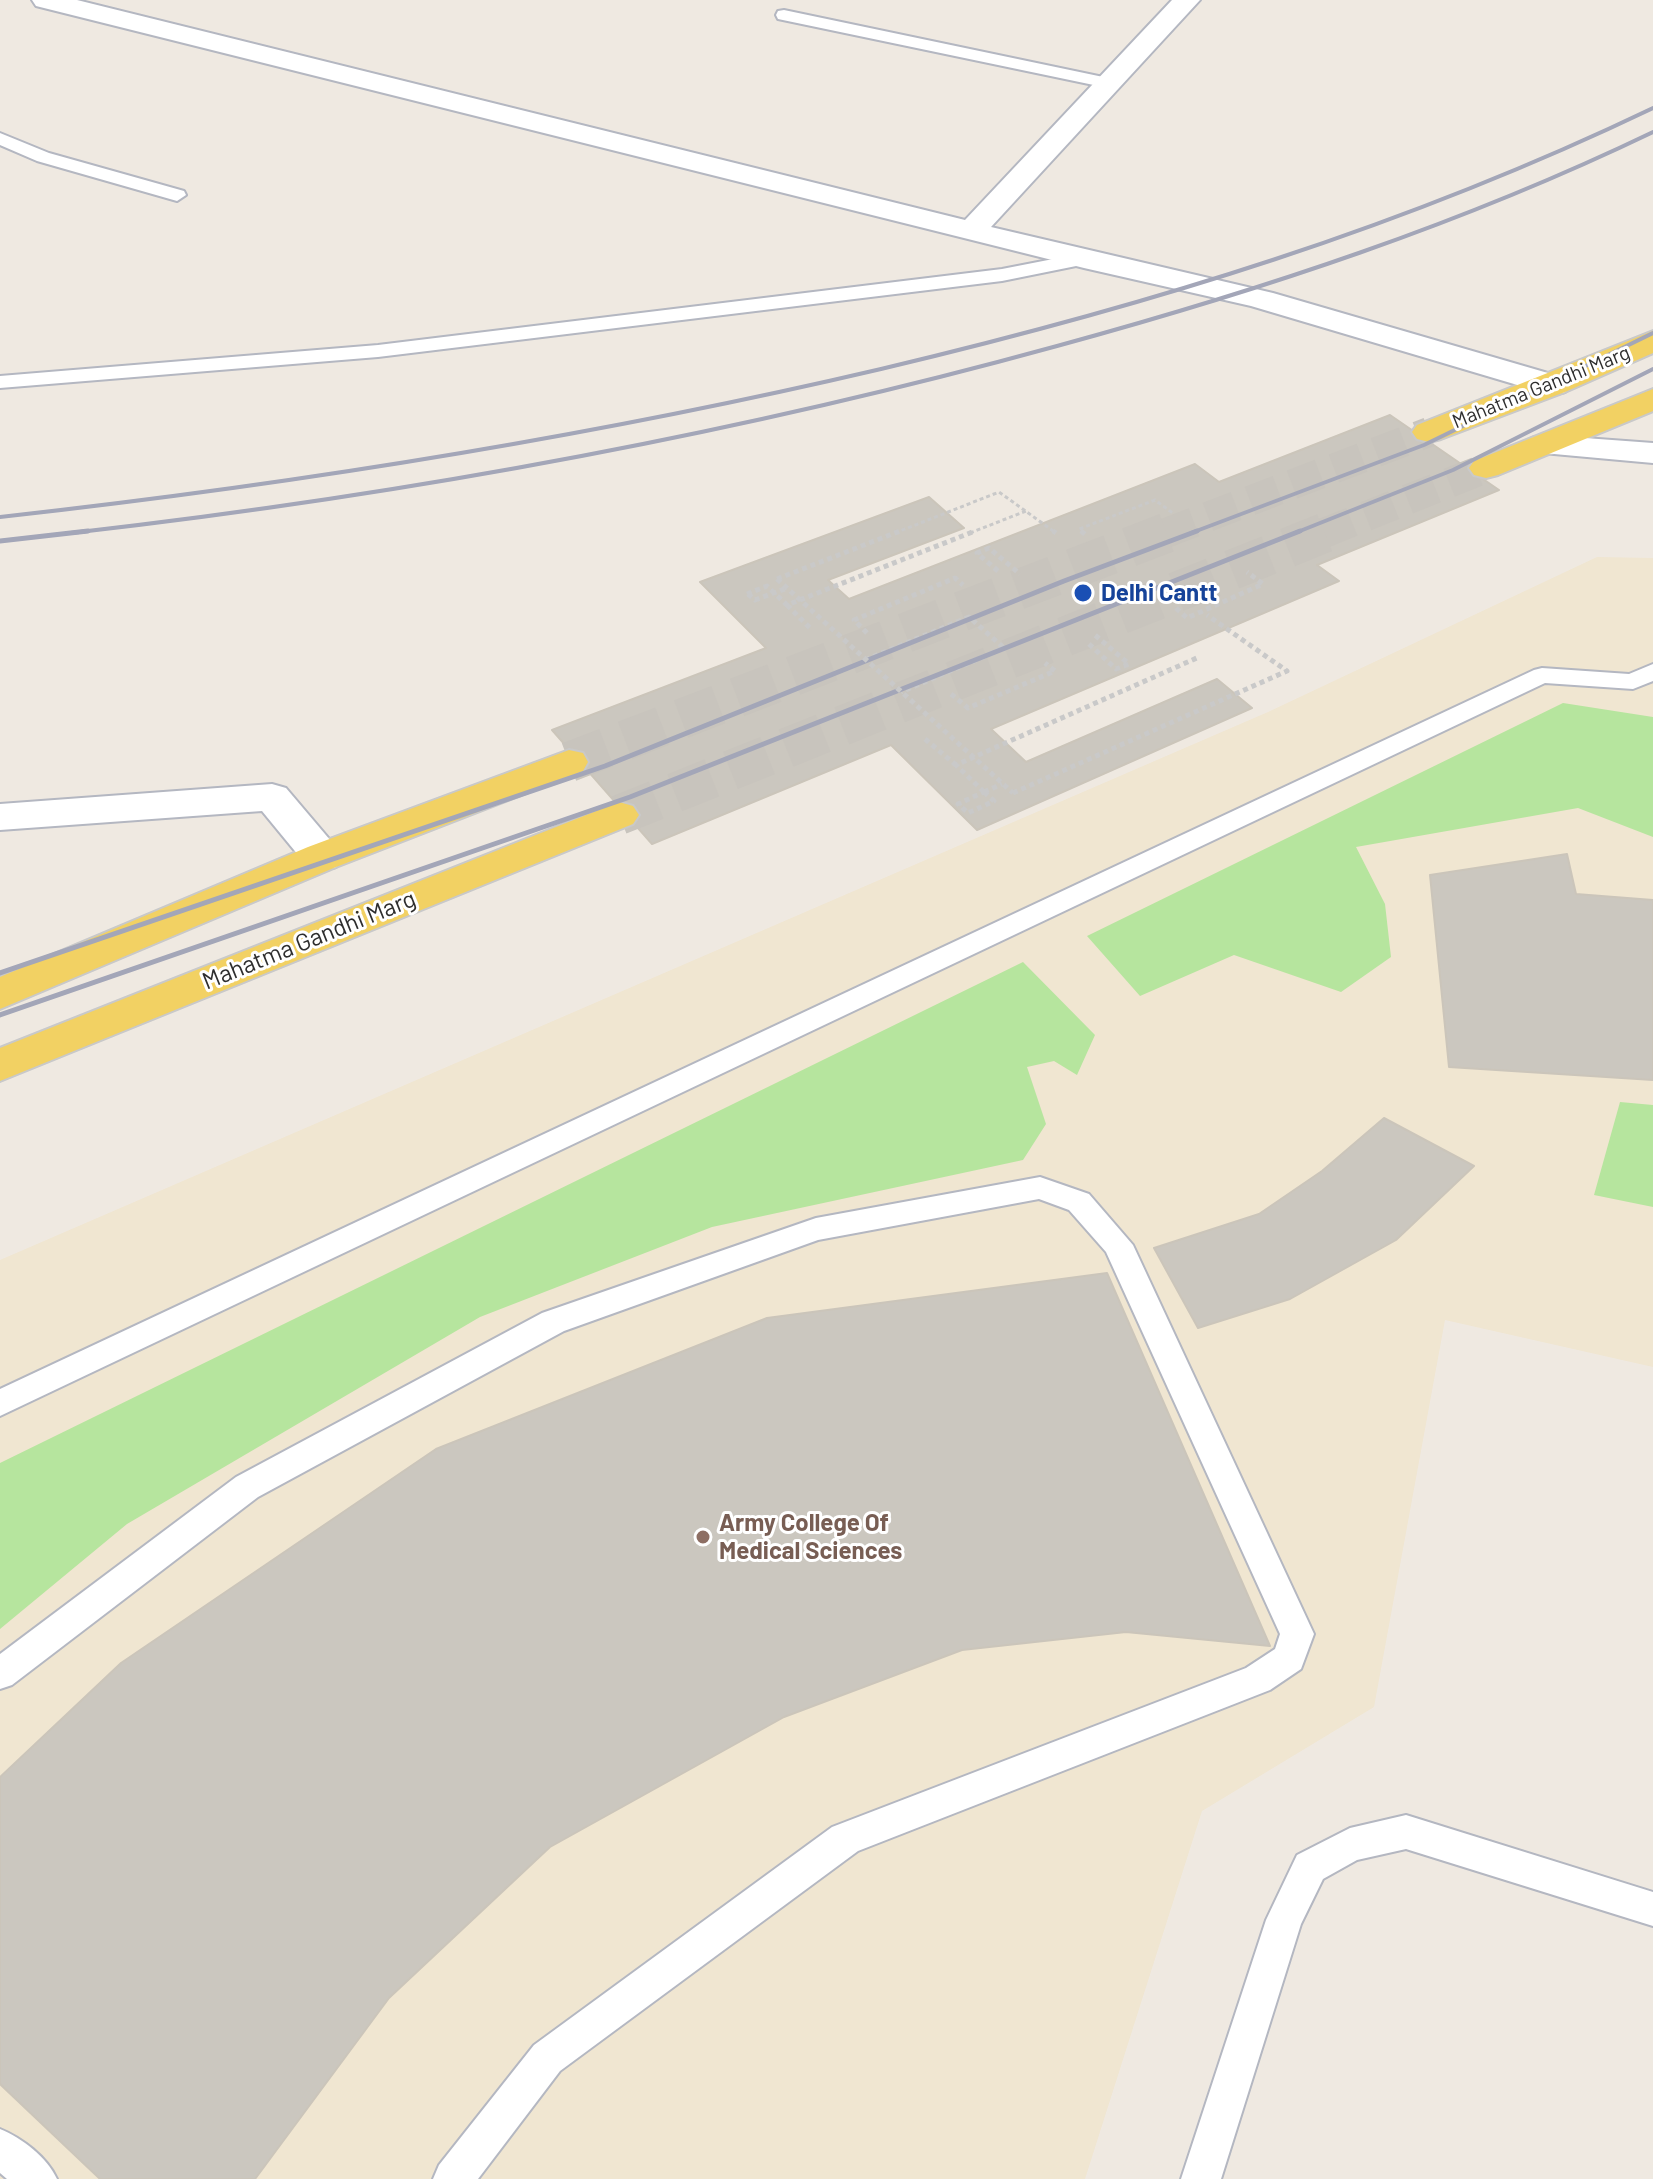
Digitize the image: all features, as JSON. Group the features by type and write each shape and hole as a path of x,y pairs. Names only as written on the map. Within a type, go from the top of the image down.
{"main road":[{"name":"Mahatma Gandhi Marg","path":"1429,432 1553,385 1653,341"},
{"path":"1486,468 1653,399"},
{"path":"0,994 322,857 569,762"},
{"name":"Mahatma Gandhi Marg","path":"0,1065 619,815"}],"street":[{"path":"45,0 1084,259 1171,275 1278,303 1553,385"},
{"path":"971,231 1187,0"},
{"path":"1544,445 1653,453"},
{"path":"0,817 272,797 322,857"}],"lane":[{"path":"784,15 1108,83"},
{"path":"0,138 43,157 177,195"},
{"path":"0,382 378,351 1002,275 1084,259"},
{"path":"0,1403 1542,675 1646,681"},
{"path":"0,1674 247,1487 553,1322 816,1229 1040,1188 1079,1202 1118,1245 1297,1634 1289,1658 1258,1679 845,1839 547,2058 453,2179"},
{"path":"1201,2179 1284,1920 1310,1867 1350,1845 1406,1832 1653,1909"},
{"path":"0,2148 37,2179"}],"path":[{"path":"1056,533 999,492 777,579 1013,793 1287,671 1207,615"},
{"path":"1086,535 1079,529 1155,500 1174,514"},
{"path":"787,605 1026,511"},
{"path":"998,571 977,553 989,548 1020,574"},
{"path":"1176,608 1187,618 1263,584 1247,572"},
{"path":"867,633 854,620 955,578 963,585"},
{"path":"787,588 776,592 765,596 755,600 747,594 767,586 777,596 787,605 811,629"},
{"path":"865,660 969,617 1004,648 901,692"},
{"path":"1089,644 1116,669 1129,664 1095,635"},
{"path":"956,765 1199,657"},
{"path":"951,694 968,708 1055,671 1045,663"},
{"path":"925,739 956,765 975,783 985,792 994,801 968,813 958,804 980,794 991,789 1002,784"}],"shaded area":[{"name":"Army College Of Medical Sciences","path":"1597,557 1653,558 1653,1367 1445,1320 1374,1707 1202,1811 1085,2179 0,2179 0,1260 1268,712"}],"green space":[{"path":"1563,703 1653,717 1653,837 1578,808 1356,847 1385,904 1391,957 1341,992 1234,955 1140,996 1087,936"},
{"path":"1023,962 1095,1035 1077,1075 1054,1061 1027,1067 1046,1124 1023,1160 712,1227 480,1317 127,1524 0,1629 0,1463"},
{"path":"1620,1102 1653,1105 1653,1207 1594,1195"}],"building":[{"path":"1390,415 1499,490 1317,565 1339,581 991,729 1026,762 1217,679 1252,708 977,830 891,745 652,844 552,730 766,648 700,582 929,497 964,528 828,580 849,599 1195,464 1219,482"},
{"path":"1567,854 1576,894 1653,900 1653,1080 1449,1067 1430,875"},
{"path":"1384,1118 1474,1166 1396,1240 1290,1299 1198,1328 1154,1248 1259,1214 1322,1171"},
{"path":"1107,1273 1270,1646 1126,1632 962,1650 784,1717 550,1847 389,1998 255,2179 100,2179 0,2084 0,1777 121,1663 436,1449 767,1318"}],"tunnel":[{"path":"1166,533 1429,432"},
{"path":"1324,533 1486,468"},
{"path":"569,762 1171,531"},
{"path":"1324,533 1329,531"},
{"path":"619,815 1324,533"}],"railway":[{"path":"0,517 222,490 443,456 663,416 881,369 1080,318 1274,260 1465,190 1653,108"},
{"path":"82,532 320,500 568,459 936,378 1134,324 1285,278 1435,225 1653,132"},
{"path":"1191,533 1424,445 1653,333"},
{"path":"1295,533 1453,470 1653,369"},
{"path":"82,532 88,531"},
{"path":"0,973 605,766 1064,581 1197,531"},
{"path":"0,1015 630,797 1300,531"},
{"path":"0,541 82,532"},
{"path":"71,533 82,532"}],"place":[{"name":"Delhi Cantt","path":"1083,593"},
{"name":"Army College Of Medical Sciences","path":"703,1537"}]}
